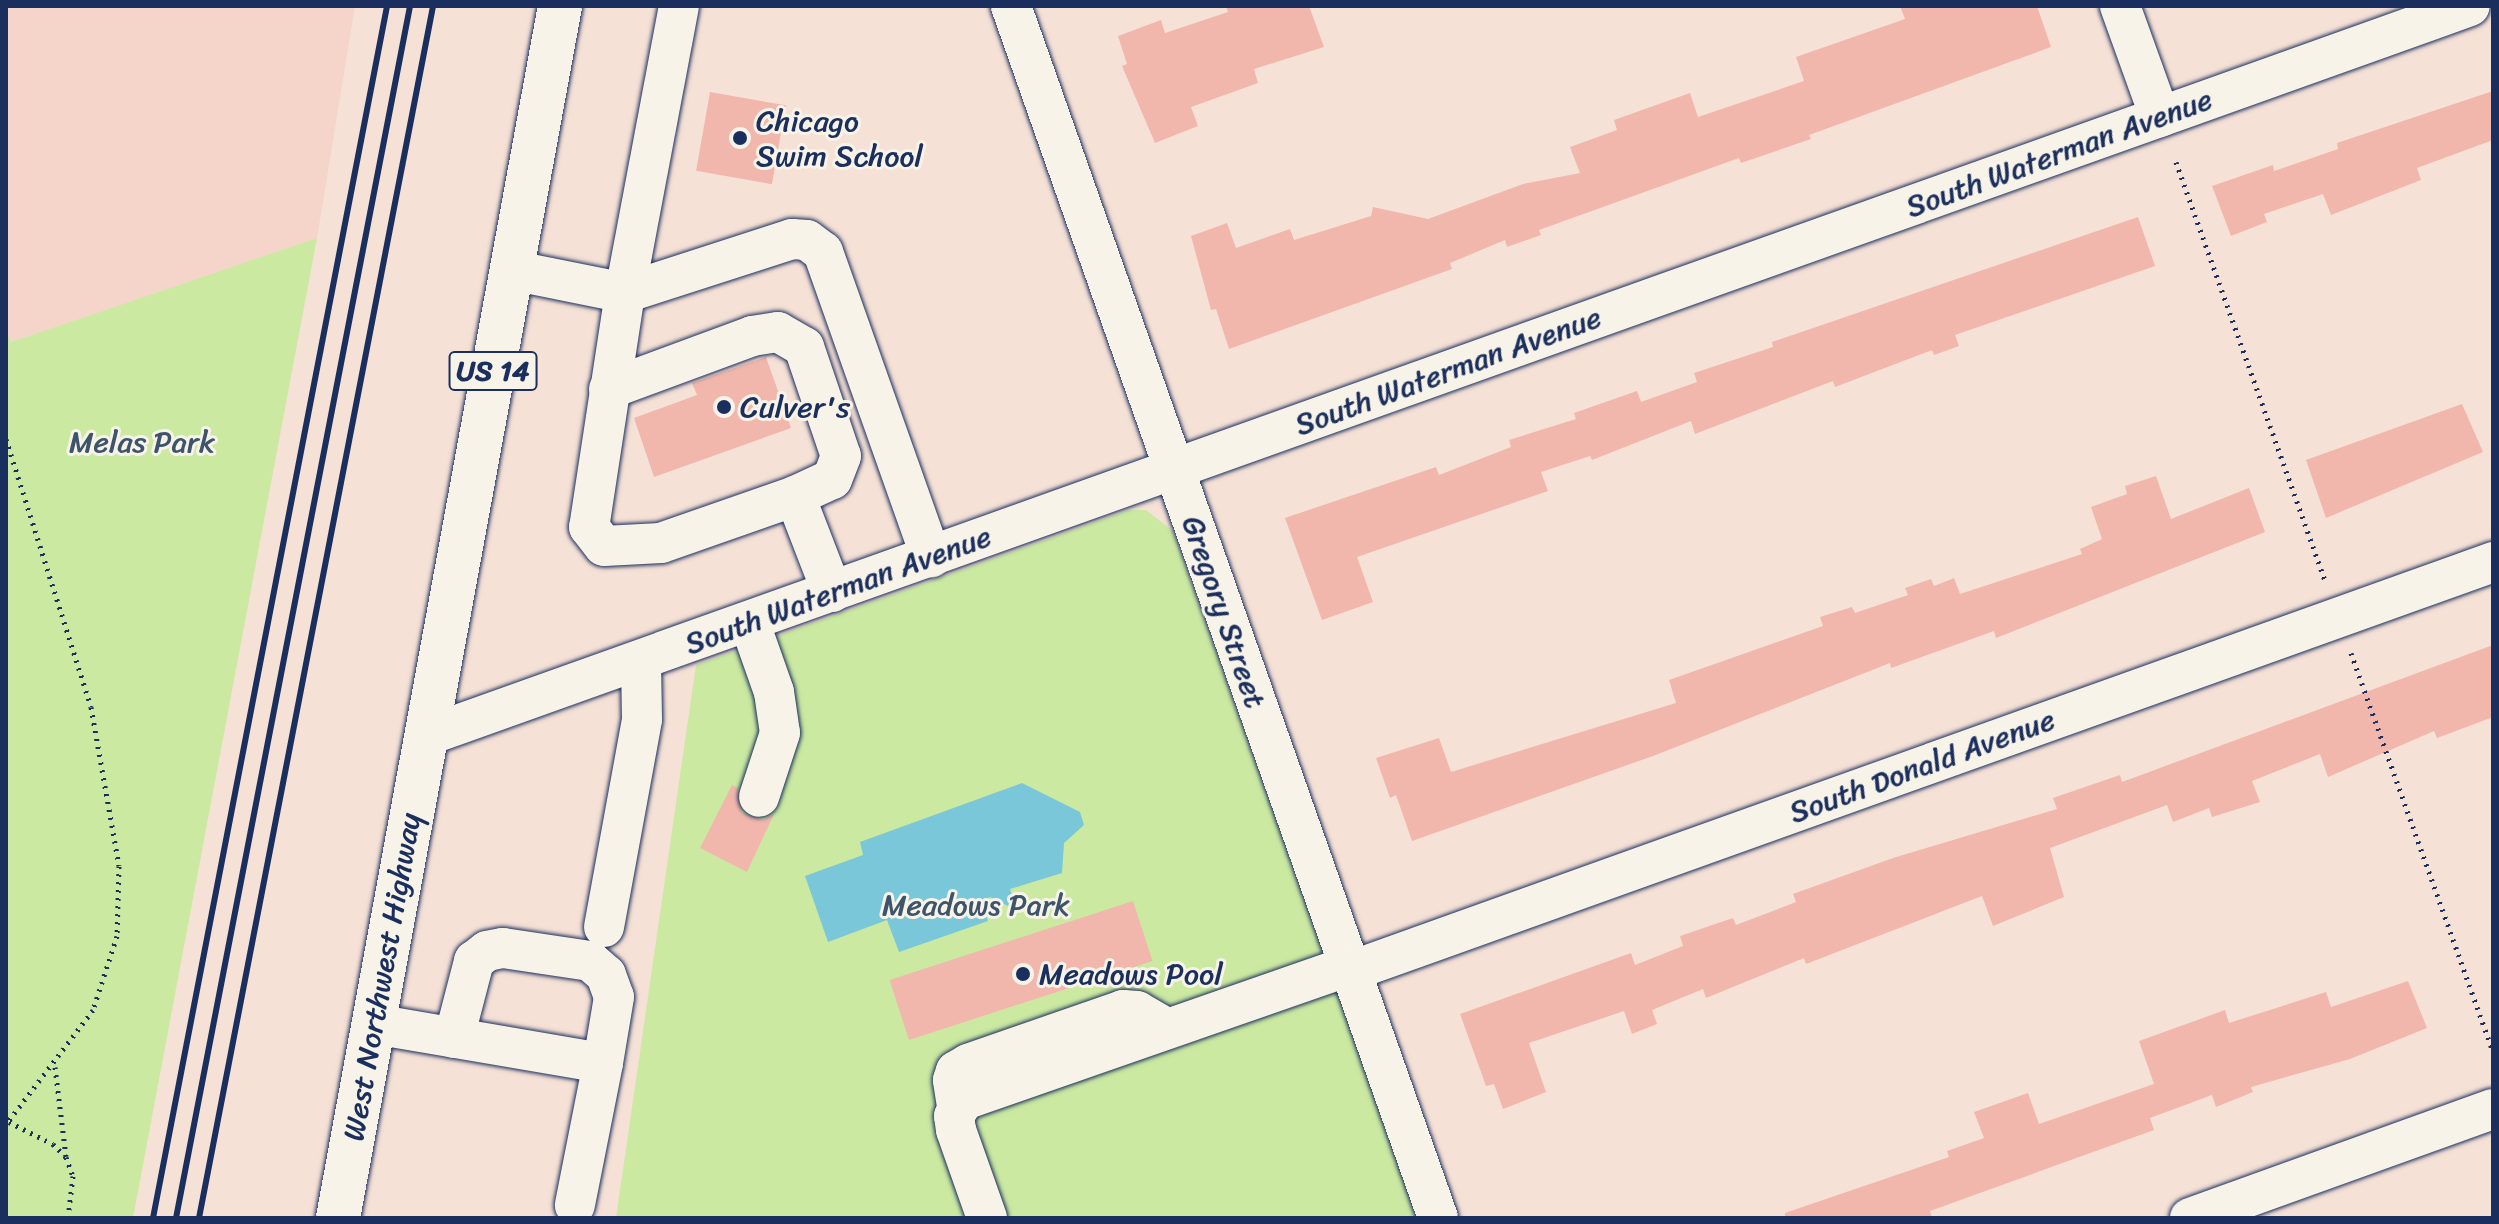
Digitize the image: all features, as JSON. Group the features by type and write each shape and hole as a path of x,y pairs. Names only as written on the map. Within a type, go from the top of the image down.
{"main road":[{"name":"US 14","path":"426,736 560,6"},
{"name":"West Northwest Highway","path":"338,1218 426,736"}],"street":[{"path":"609,389 752,336 778,332 804,347 841,456 832,479 795,496 661,543 604,546 589,527 609,389 625,293 679,6"},
{"name":"Gregory Street","path":"1011,6 1438,1218"},
{"path":"2120,6 2160,117"},
{"name":"South Waterman Avenue","path":"426,736 2470,6"},
{"path":"511,270 625,293 792,239 807,240 823,252 931,557"},
{"path":"795,496 832,592"},
{"name":"South Donald Avenue","path":"987,1218 956,1130 957,1106 978,1093 1350,968 2493,562"},
{"path":"749,621 774,692 780,733 759,797"},
{"path":"604,927 642,719 641,660"},
{"path":"454,1038 474,961 487,951 503,948 590,961 606,975 614,997 575,1205"},
{"path":"374,1024 603,1063"},
{"path":"2190,1218 2493,1109"}],"path":[{"path":"6,439 91,707 119,866 117,936 93,1010 55,1066 8,1123 53,1144 66,1157"},
{"path":"55,1066 66,1157 73,1176 68,1218"}],"shaded area":[{"path":"6,6 355,6 317,238 11,342 6,330"}],"green space":[{"name":"Melas Park","path":"317,238 133,1218 6,1218 6,330 11,342"},
{"name":"Meadows Park","path":"1129,510 1146,510 1173,531 1418,1218 616,1218 696,665"}],"water":[{"path":"1022,783 1080,812 1084,825 1064,843 1062,873 1010,889 1014,901 1010,907 990,897 982,902 988,921 899,952 887,920 828,942 805,876 863,855 860,842"}],"building":[{"path":"1226,6 1309,6 1324,47 1254,69 1258,83 1191,107 1198,126 1155,143 1122,66 1127,64 1118,36 1161,20 1165,33 1228,12"},
{"path":"1900,6 2037,6 2051,47 1809,135 1811,139 1741,163 1739,158 1539,230 1541,235 1507,247 1505,240 1450,263 1452,269 1229,349 1216,309 1211,310 1191,236 1227,223 1236,248 1290,229 1294,240 1371,216 1373,207 1428,219 1523,184 1580,173 1570,147 1617,130 1614,120 1690,93 1698,117 1804,81 1796,57 1905,19"},
{"path":"2493,91 2493,140 2417,168 2421,180 2331,215 2323,194 2264,214 2267,222 2231,236 2212,186 2273,165 2274,171 2338,149 2337,143"},
{"name":"Chicago Swim School","path":"710,92 786,105 772,184 696,171"},
{"path":"2138,217 2155,266 1955,335 1959,346 1934,355 1932,350 1835,387 1833,381 1695,434 1691,421 1592,460 1590,456 1541,472 1548,491 1357,557 1373,602 1322,620 1285,518 1436,467 1439,475 1511,447 1509,440 1576,419 1574,413 1637,391 1641,402 1697,382 1694,373 1773,347 1772,342"},
{"name":"Culver's","path":"766,357 791,428 654,477 634,418 697,395 692,383"},
{"path":"2462,404 2483,452 2326,518 2306,460"},
{"path":"2156,476 2171,519 2249,488 2265,532 1996,638 1994,631 1891,668 1890,663 1653,756 1412,841 1396,795 1390,798 1376,758 1439,738 1451,772 1676,703 1669,680 1823,626 1820,617 1852,607 1855,613 1908,595 1905,588 1931,579 1934,586 1954,578 1960,594 2082,554 2080,549 2102,539 2091,507 2127,494 2125,486"},
{"path":"2493,645 2493,717 2437,738 2434,731 2328,777 2320,754 2252,781 2260,802 2212,817 2209,808 2173,822 2167,805 2050,848 2064,897 1993,926 1982,896 1806,964 1804,958 1706,998 1703,989 1652,1010 1657,1024 1632,1034 1624,1011 1529,1043 1546,1092 1503,1109 1494,1084 1486,1086 1460,1014 1631,953 1635,965 1683,946 1680,936 1733,918 1736,925 1796,902 1793,894 1893,858 2057,809 2053,798 2120,775 2122,782"},
{"path":"732,785 738,788 742,813 763,820 774,814 747,872 700,848"},
{"name":"Meadows Pool","path":"1133,901 1152,961 909,1040 890,980"},
{"path":"2408,981 2427,1028 2350,1059 2251,1087 2253,1092 2216,1107 2212,1095 2150,1118 2154,1130 1930,1211 1932,1218 1785,1218 1785,1213 1949,1157 1947,1151 1984,1138 1974,1112 2028,1093 2039,1124 2154,1084 2139,1041 2225,1010 2229,1023 2326,992 2331,1007"}],"railway":[{"path":"153,1218 387,6"},
{"path":"176,1218 410,6"},
{"path":"199,1218 433,6"}],"place":[{"name":"Chicago Swim School","path":"740,138"},
{"name":"Culver's","path":"724,407"},
{"name":"Meadows Pool","path":"1023,974"}]}
